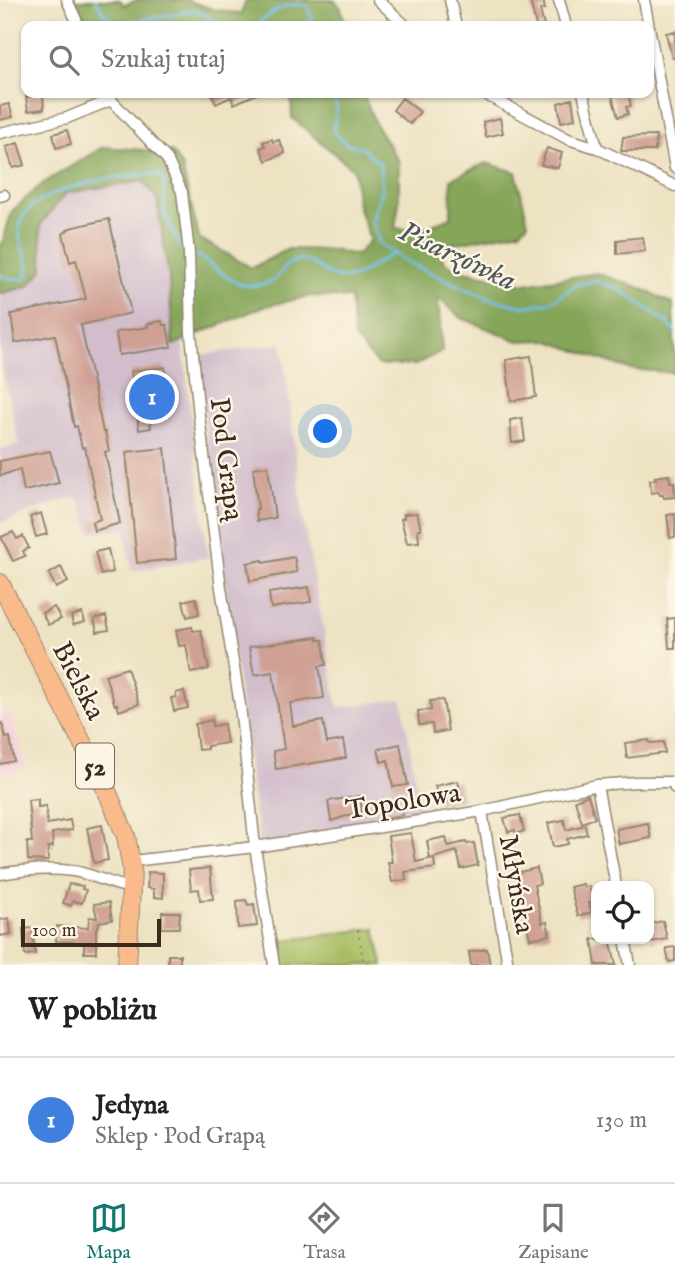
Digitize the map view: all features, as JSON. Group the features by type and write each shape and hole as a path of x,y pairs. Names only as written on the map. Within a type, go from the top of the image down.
{"main road":[{"name":"Bielska","path":"0,583 111,799 126,836 132,861 127,965"}],"street":[{"path":"67,0 77,21"},
{"path":"378,0 400,21"},
{"path":"450,0 455,21"},
{"path":"559,0 565,21"},
{"path":"644,0 648,21"},
{"path":"654,54 675,168"},
{"path":"0,132 66,118 105,98"},
{"name":"Pod Grapą","path":"111,98 167,159 182,192 189,253 191,334 199,416 221,588 240,705 255,847 274,965"},
{"path":"492,98 568,139 597,148 675,186"},
{"path":"584,98 597,148"},
{"name":"Topolowa","path":"132,861 255,847 482,811 597,785 674,782 675,788"},
{"path":"597,785 615,881"},
{"name":"Młyńska","path":"482,811 508,965"},
{"path":"0,874 23,870 74,871 132,888"},
{"path":"626,944 631,965"}],"path":[{"path":"358,930 364,965"}],"shaded area":[{"path":"143,181 157,199 169,277 173,344 182,341 208,557 132,571 125,529 91,533 80,500 72,497 0,523 0,450 19,444 0,359 0,294 28,286 42,271 40,225 66,193"},
{"path":"282,343 304,525 338,708 402,699 421,816 259,844 196,356"},
{"path":"10,713 26,769 0,774 0,715"}],"green space":[{"path":"75,0 120,0 124,5 138,0 187,0 212,9 241,14 246,0 334,0 341,8 345,21 85,21"},
{"path":"291,98 365,98 375,123 399,162 399,202 395,228 420,231 451,217 451,179 486,163 516,172 528,223 520,231 446,245 442,261 459,270 525,284 597,273 638,287 673,304 675,373 629,369 546,340 518,341 461,318 438,298 442,351 415,365 378,365 354,338 350,298 310,296 262,307 173,345 169,277 157,199 143,181 66,193 40,225 43,270 28,286 0,294 0,250 12,211 42,184 103,147 172,152 182,167 199,238 252,268 288,249 331,250 357,255 370,240 357,202 354,170 292,118"},
{"path":"375,928 383,965 283,965 280,941"}],"building":[{"path":"530,0 543,0 545,9 540,10 543,21 535,21"},
{"path":"675,31 675,58 672,58 666,33"},
{"path":"26,98 43,98 44,109 28,111"},
{"path":"213,98 229,98 216,104"},
{"path":"231,98 248,98 234,104"},
{"path":"402,98 420,112 410,124 393,110"},
{"path":"613,98 629,98 631,106 626,107 628,114 618,117"},
{"path":"572,99 575,119 561,122 558,103"},
{"path":"9,104 13,117 0,120 0,106"},
{"path":"500,118 503,133 486,137 483,122"},
{"path":"67,130 71,144 56,148 53,134"},
{"path":"656,136 655,151 621,151 623,137"},
{"path":"272,139 273,142 279,140 285,153 266,161 260,148 265,146 263,142"},
{"path":"18,143 25,165 13,168 6,147"},
{"path":"547,148 562,153 558,168 541,165"},
{"path":"109,219 131,313 81,325 109,451 105,452 120,523 94,531 92,522 100,519 85,447 82,448 77,426 74,427 55,335 15,343 11,314 86,299 76,260 70,262 63,234 70,228"},
{"path":"643,237 645,251 617,254 617,240"},
{"path":"162,321 163,325 167,325 171,347 119,355 116,332 148,327 147,324"},
{"path":"531,356 536,397 511,401 506,360"},
{"path":"165,367 170,407 155,409 156,419 150,420 151,428 139,430 131,371"},
{"path":"522,418 525,441 512,443 510,420"},
{"path":"165,448 176,559 137,563 126,452"},
{"path":"50,451 59,483 24,491 20,469 0,476 0,461"},
{"path":"268,466 275,518 257,521 253,468"},
{"path":"669,475 670,482 674,482 675,497 664,498 659,492 651,493 650,480"},
{"path":"41,513 47,534 36,537 30,517"},
{"path":"417,513 421,529 418,529 419,542 407,543 401,519 404,514"},
{"path":"675,514 675,537 670,538 667,515"},
{"path":"13,532 17,539 23,536 29,548 23,551 25,556 13,561 1,537"},
{"path":"108,549 113,572 101,575 95,552"},
{"path":"294,557 297,572 250,581 247,563"},
{"path":"61,567 68,582 56,588 49,574"},
{"path":"309,587 311,602 271,608 269,593"},
{"path":"196,598 199,614 187,617 183,601"},
{"path":"54,607 61,619 48,625 42,613"},
{"path":"82,613 85,622 73,625 71,616"},
{"path":"106,616 109,630 97,632 94,619"},
{"path":"675,618 675,648 669,648 667,619"},
{"path":"192,627 193,631 201,630 209,669 191,673 186,645 179,646 176,630"},
{"path":"317,637 318,640 323,640 326,665 319,666 324,698 290,703 293,726 323,721 327,743 343,740 346,758 276,769 273,751 284,749 273,672 254,675 249,647"},
{"path":"127,668 139,704 119,711 105,675"},
{"path":"184,691 188,708 174,711 171,698"},
{"path":"443,700 448,731 433,733 432,724 419,725 418,711 431,710 430,701"},
{"path":"212,720 212,726 224,724 227,743 198,750 195,724"},
{"path":"2,723 6,738 10,737 14,761 0,764 0,724"},
{"path":"649,740 650,743 664,742 665,753 627,758 625,743"},
{"path":"400,744 408,785 393,787 388,760 381,762 378,749"},
{"path":"458,781 462,799 439,803 435,786"},
{"path":"588,795 595,818 582,823 575,800"},
{"path":"360,796 362,811 331,821 328,801"},
{"path":"38,799 38,807 46,806 47,824 70,820 72,830 52,833 53,847 48,847 48,861 28,860 27,842 32,842 28,800"},
{"path":"402,808 403,815 380,819 379,812"},
{"path":"520,815 524,831 516,834 515,830 508,832 504,818"},
{"path":"564,820 566,830 585,825 587,834 567,839 568,844 553,847 548,823"},
{"path":"648,823 651,838 619,844 616,829"},
{"path":"102,825 108,860 94,863 87,828"},
{"path":"411,833 416,862 434,858 435,868 405,872 406,880 392,882 388,862 392,862 388,836"},
{"path":"446,837 448,846 474,843 478,865 461,869 457,851 430,859 427,841"},
{"path":"210,868 213,899 200,900 199,889 191,890 189,870"},
{"path":"537,868 540,884 534,885 542,923 547,922 550,935 530,939 515,873"},
{"path":"148,872 163,873 163,898 154,897 154,889 147,888"},
{"path":"69,884 83,886 82,889 86,890 82,903 73,901 71,906 63,903"},
{"path":"583,884 584,888 589,886 591,912 578,916 570,887"},
{"path":"246,900 248,905 254,904 257,926 238,928 237,901"},
{"path":"109,902 112,920 99,922 96,928 96,953 84,953 84,942 56,941 57,926 88,928 89,917 97,918 94,904"},
{"path":"162,912 180,912 179,928 162,928"},
{"path":"9,918 11,934 0,936 0,920"},
{"path":"663,921 667,939 654,941 654,923"},
{"path":"32,928 35,954 25,955 23,929"},
{"path":"593,944 611,944 616,965 596,965"},
{"path":"675,947 675,961 669,962 666,948"},
{"path":"487,949 490,965 471,965 469,952"},
{"path":"168,955 180,955 180,965 168,965"}],"waterway":[{"name":"Pisarzówka","path":"96,0 105,15 114,21"},
{"name":"Pisarzówka","path":"262,21 279,9 292,5 308,6 312,21"},
{"name":"Pisarzówka","path":"135,21 196,10 217,21"},
{"name":"Pisarzówka","path":"334,98 337,108 333,131 345,143 362,148 380,163 382,188 372,221 380,244 409,263 487,298 524,307 551,302 576,285 594,281 619,289 668,323 675,332"},
{"path":"0,274 6,278 24,279 27,276 27,263 19,231 27,211 60,192 105,179 161,175 165,183 164,215 182,249"},
{"path":"193,253 232,280 249,286 272,281 289,263 297,260 308,261 331,275 345,278 360,274 394,254"}],"place":[{"name":"Jedyna","path":"152,397"}]}
